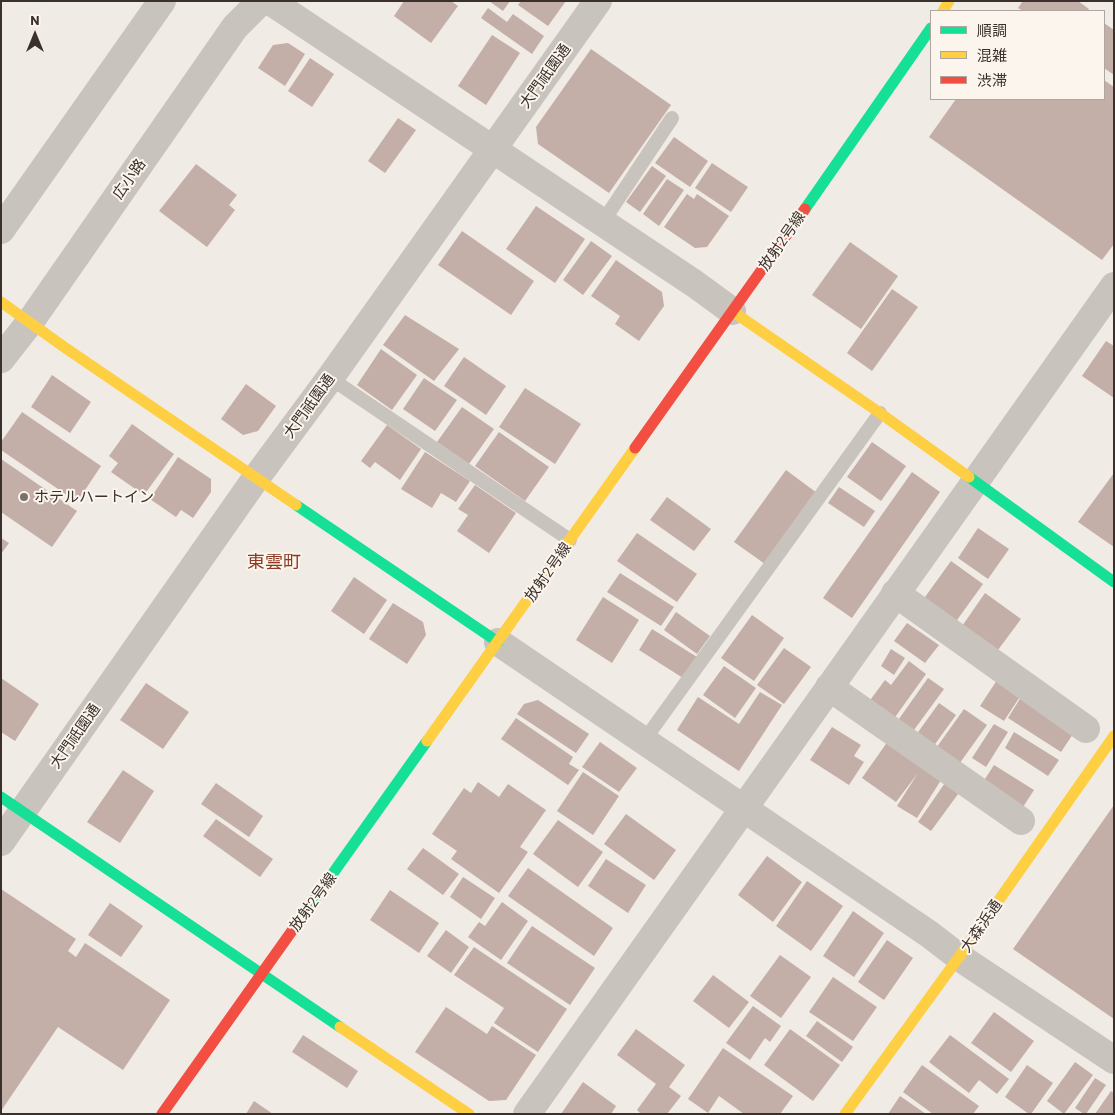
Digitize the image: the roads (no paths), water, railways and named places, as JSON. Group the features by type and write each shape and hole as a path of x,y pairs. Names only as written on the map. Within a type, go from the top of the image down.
{"street":[{"path":"1,230 162,1"},
{"name":"広小路","path":"1,359 30,322 235,27 261,1"},
{"path":"270,1 695,284 880,413 1114,582"},
{"name":"大門祇園通","path":"1,842 12,804 330,378 598,1"},
{"name":"放射2号線","path":"162,1114 930,29"},
{"path":"527,1114 1114,286"},
{"path":"1,302 643,742 744,807 929,934 959,957 1114,1060"},
{"path":"895,593 1086,729"},
{"path":"829,687 1021,821"},
{"name":"大森浜通","path":"845,1114 959,957 1114,736"},
{"path":"12,804 469,1114"}],"lane":[{"path":"602,223 672,118"},
{"path":"330,378 570,540"},
{"path":"643,742 880,413"}],"place":[{"name":"ホテルハートイン","path":"24,497"}],"district":[{"name":"東雲町","path":"274,562"}]}
